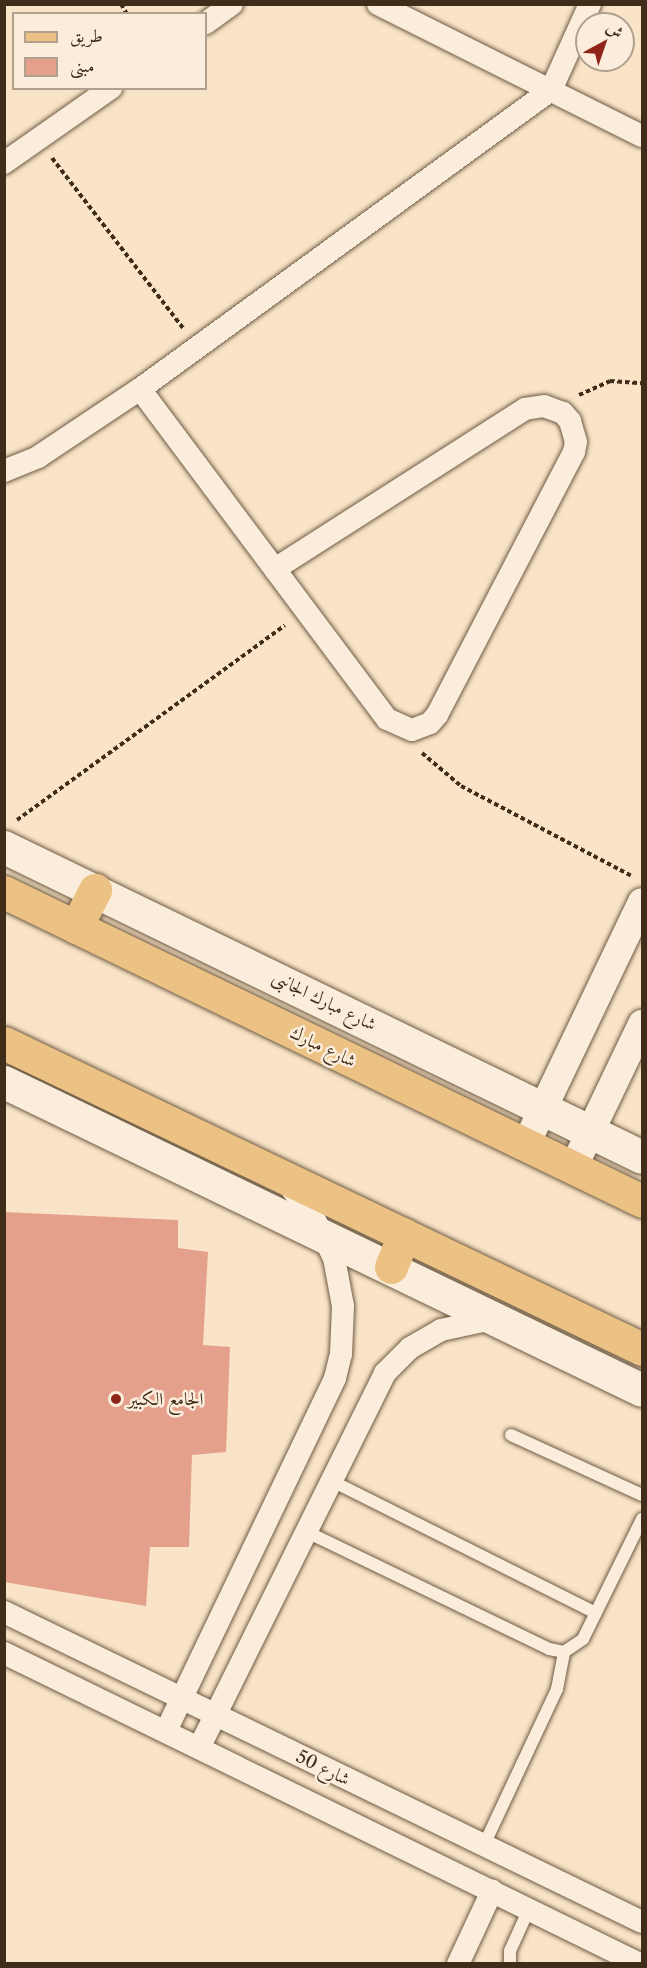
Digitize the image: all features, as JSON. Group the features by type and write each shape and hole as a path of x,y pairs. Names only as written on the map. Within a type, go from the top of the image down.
{"main road":[{"name":"شارع مبارك الجانبى","path":"9,834 95,890 642,1157"},
{"path":"76,927 95,890"},
{"name":"شارع مبارك","path":"4,892 642,1201"},
{"path":"4,1043 642,1349"},
{"path":"4,1082 642,1390"},
{"path":"391,1267 404,1235"}],"street":[{"path":"207,22 232,4"},
{"path":"378,4 642,136"},
{"path":"4,471 38,457 140,389 551,90 590,4"},
{"path":"4,163 108,90"},
{"path":"140,389 387,719 403,728 422,728 437,715 574,452 575,431 563,413 544,406 525,409 275,569"},
{"path":"526,1144 642,902"},
{"path":"573,1168 642,1024"},
{"path":"166,1731 335,1378 342,1346 343,1306 340,1282 324,1235 281,1177"},
{"path":"199,1748 375,1387 397,1359 441,1330 496,1318"},
{"name":"شارع 50","path":"4,1612 642,1922"},
{"name":"شارع 50","path":"4,1653 634,1962"},
{"path":"458,1964 492,1891"}],"lane":[{"path":"511,1435 642,1495"},
{"path":"330,1480 596,1613"},
{"path":"305,1531 549,1649 564,1652 578,1645 642,1519"},
{"path":"484,1845 557,1689 564,1652"},
{"path":"510,1964 510,1952 529,1909"}],"path":[{"path":"38,139 198,348"},
{"path":"563,413 572,401 596,385 624,379 642,383"},
{"path":"9,834 306,610"},
{"path":"403,728 425,756 461,786 642,881"}],"building":[{"name":"الجامع الكبير","path":"4,1212 178,1220 178,1248 208,1252 203,1345 230,1347 226,1452 192,1455 189,1547 150,1547 146,1606 4,1582"}],"place":[{"name":"الجامع الكبير","path":"116,1399"}]}
